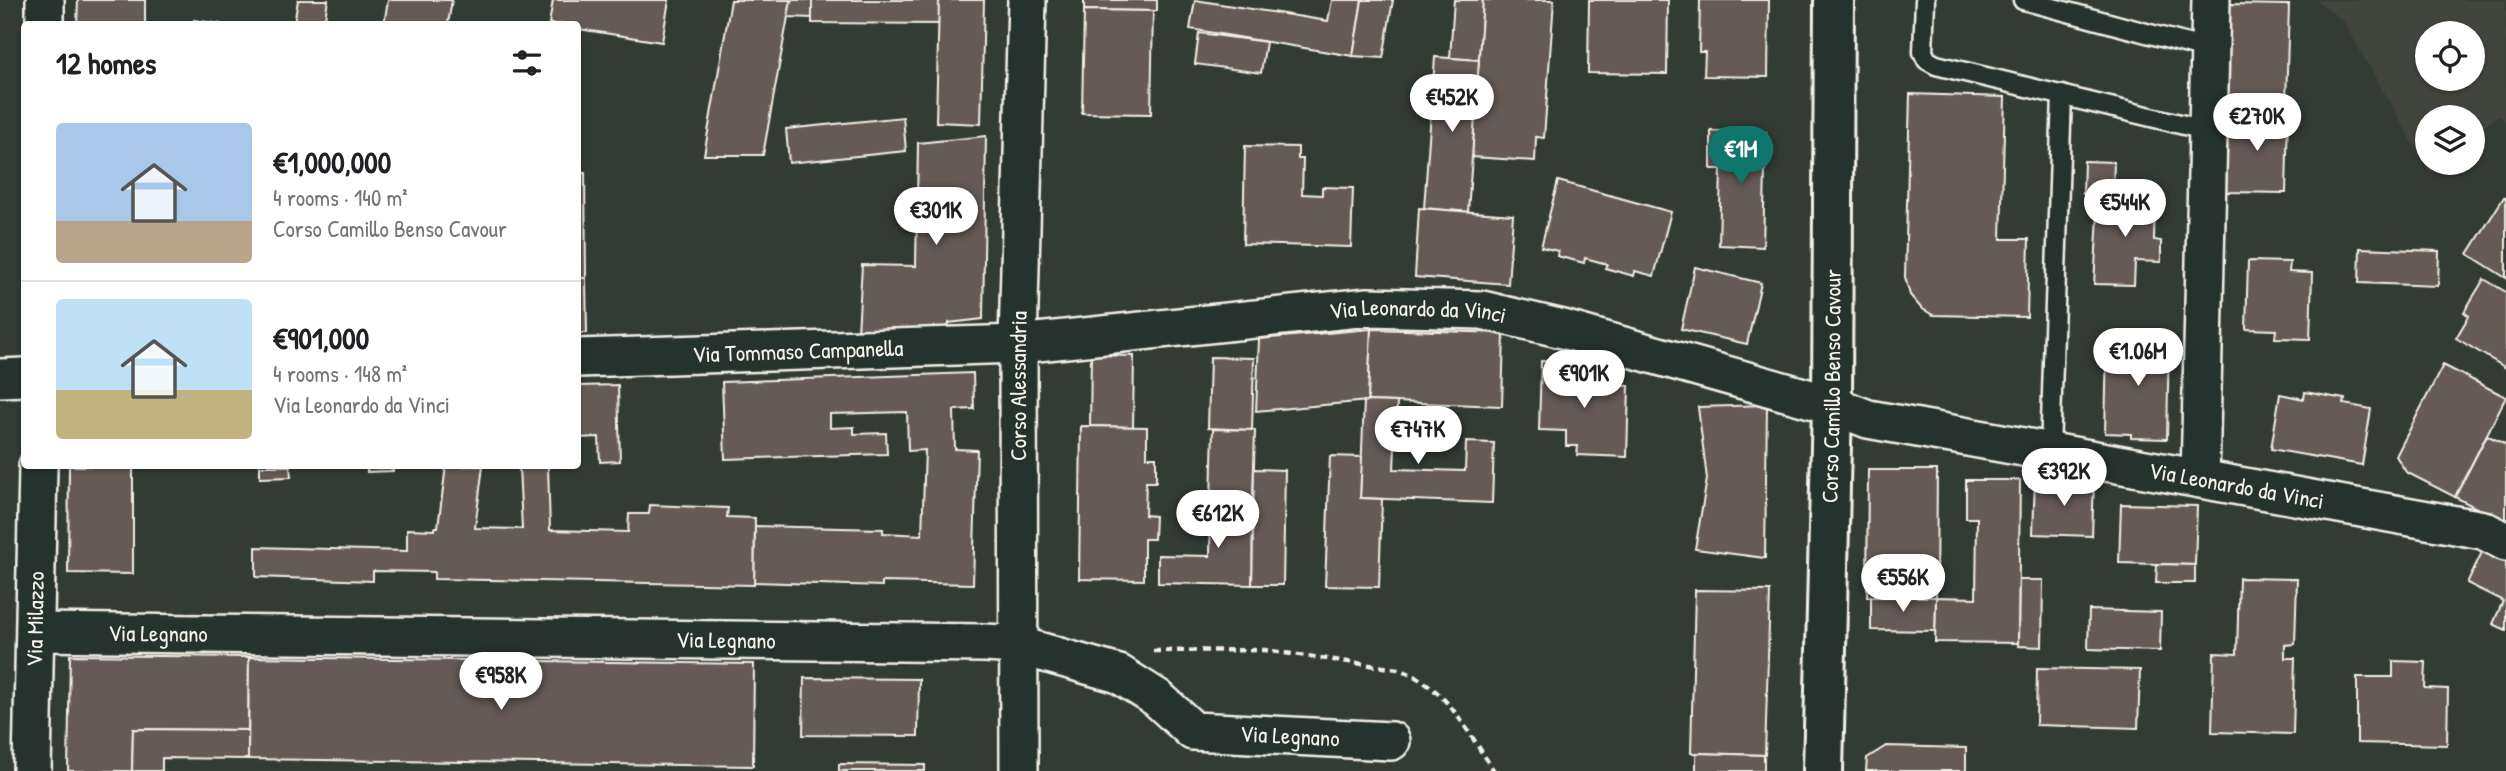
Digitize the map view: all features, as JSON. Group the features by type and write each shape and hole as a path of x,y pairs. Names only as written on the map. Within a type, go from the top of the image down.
{"street":[{"path":"45,21 46,0"},
{"name":"Corso Alessandria","path":"1019,771 1018,344 1027,0"},
{"name":"Corso Camillo Benso Cavour","path":"1823,771 1832,405 1834,0"},
{"path":"2200,478 2211,0"},
{"name":"Via Leonardo da Vinci","path":"1018,344 1368,307 1482,310 1563,329 1832,405 1868,419 2483,530 2506,542"},
{"name":"Via Tommaso Campanella","path":"581,358 1018,344"},
{"path":"0,377 21,377"},
{"name":"Via Milazzo","path":"32,771 38,469"},
{"name":"Via Legnano","path":"36,632 1017,645 1119,674 1157,698 1194,731 1391,741"}],"lane":[{"path":"1925,0 1923,52 1927,60 2209,131"},
{"path":"2023,0 2210,50"},
{"path":"2050,453 2062,95"}],"path":[{"path":"1147,651 1264,650 1398,669 1417,675 1446,699 1494,771"}],"shaded area":[{"path":"2316,0 2506,0 2506,122 2498,115 2485,126 2485,105 2415,105 2415,147 2343,21"}],"building":[{"path":"78,0 145,0 145,21 77,21"},
{"path":"298,0 328,0 324,21 294,21"},
{"path":"388,0 452,0 448,21 384,21"},
{"path":"553,0 669,0 662,42 581,29 581,21 550,21"},
{"path":"731,0 791,0 763,155 704,155"},
{"path":"791,0 812,0 812,18 788,17"},
{"path":"812,0 939,0 939,24 812,23"},
{"path":"939,0 984,0 981,124 936,122"},
{"path":"1084,0 1157,0 1157,11 1084,10"},
{"path":"1195,0 1328,21 1332,0 1362,0 1353,56 1190,29"},
{"path":"1362,0 1393,0 1383,58 1353,56"},
{"path":"1454,0 1483,0 1479,60 1450,58"},
{"path":"1483,0 1554,0 1544,138 1536,137 1535,161 1472,157"},
{"path":"1589,0 1668,0 1667,74 1588,73"},
{"path":"1700,0 1769,0 1768,77 1704,76 1705,52 1699,52"},
{"path":"2229,4 2289,5 2286,103 2227,102"},
{"path":"1084,10 1153,11 1151,114 1082,113"},
{"path":"1199,33 1266,42 1261,73 1195,64"},
{"path":"1435,57 1479,60 1468,212 1424,208"},
{"path":"1910,94 2005,97 2001,239 2029,239 2027,317 1933,315 1921,308 1910,295 1905,277"},
{"path":"2228,113 2288,114 2286,193 2226,192"},
{"path":"903,117 906,151 789,163 786,129"},
{"path":"1711,131 1766,132 1763,247 1719,245 1721,169 1711,169"},
{"path":"986,136 983,319 949,323 948,328 858,332 862,265 916,266 918,143"},
{"path":"1245,146 1298,147 1298,159 1303,159 1302,194 1322,195 1322,187 1353,188 1351,247 1243,244"},
{"path":"2084,161 2114,162 2113,194 2083,194"},
{"path":"581,173 585,173 586,278 581,278"},
{"path":"1558,181 1671,212 1654,276 1635,271 1634,276 1605,268 1607,264 1585,258 1584,263 1557,256 1558,251 1541,247"},
{"path":"2504,197 2506,198 2506,278 2468,254"},
{"path":"2099,198 2155,199 2154,240 2161,241 2161,262 2135,261 2134,285 2094,284"},
{"path":"1419,208 1513,215 1508,284 1415,277"},
{"path":"2360,248 2439,251 2438,286 2359,283"},
{"path":"2248,261 2290,262 2289,272 2312,273 2310,339 2275,338 2276,330 2246,329"},
{"path":"1695,267 1761,283 1747,344 1681,329"},
{"path":"581,278 586,278 587,333 581,333"},
{"path":"2484,279 2506,292 2506,368 2456,338 2469,316 2464,312"},
{"path":"1371,329 1368,401 1256,411 1259,339"},
{"path":"1371,329 1504,333 1502,406 1368,401"},
{"path":"2134,336 2169,336 2167,439 2131,438 2131,434 2105,433 2107,344 2133,344"},
{"path":"1091,355 1134,356 1133,427 1090,426"},
{"path":"1210,357 1254,358 1252,430 1208,428"},
{"path":"1541,361 1588,363 1588,384 1629,386 1627,457 1577,455 1578,446 1566,446 1566,431 1539,430"},
{"path":"2443,365 2506,397 2455,497 2406,472 2396,456"},
{"path":"973,373 974,409 954,410 955,449 977,450 973,584 882,582 882,586 754,582 755,526 883,529 883,533 922,535 925,450 908,451 907,412 830,414 830,428 854,427 854,434 886,433 887,454 725,459 722,382"},
{"path":"618,385 620,461 600,462 599,437 581,438 581,386"},
{"path":"2305,392 2345,399 2344,404 2371,409 2362,465 2271,449 2280,394 2304,399"},
{"path":"1364,401 1397,402 1394,469 1465,471 1466,442 1494,443 1492,503 1360,498"},
{"path":"1767,405 1765,558 1695,549 1707,479 1698,407"},
{"path":"1081,426 1147,427 1147,457 1156,457 1156,482 1146,482 1145,515 1155,516 1154,539 1144,539 1144,580 1079,579"},
{"path":"1213,429 1255,430 1253,500 1211,499"},
{"path":"2487,435 2506,445 2506,523 2455,497"},
{"path":"1330,456 1362,457 1360,498 1382,499 1379,587 1325,586"},
{"path":"69,469 133,469 133,574 68,573"},
{"path":"260,469 290,469 291,477 260,478"},
{"path":"367,469 393,469 393,471 367,472"},
{"path":"446,469 483,469 475,528 522,529 519,469 548,469 550,530 628,532 629,514 649,514 650,505 728,508 727,517 755,518 754,585 434,579 434,572 373,571 373,581 256,577 256,547 407,551 407,529 435,530 435,527 438,527"},
{"path":"1254,469 1285,470 1283,585 1252,585"},
{"path":"1868,470 1937,470 1936,597 1867,597"},
{"path":"2035,479 2094,481 2092,536 2033,534"},
{"path":"1966,480 2020,480 2018,643 1935,642 1936,597 1976,598 1977,518 1966,518"},
{"path":"1211,499 1253,500 1252,585 1158,583 1158,555 1210,556"},
{"path":"2121,504 2197,506 2195,565 2119,563"},
{"path":"2484,548 2506,558 2506,630 2493,624 2503,601 2467,583"},
{"path":"2157,564 2195,565 2195,583 2156,583"},
{"path":"2239,578 2297,579 2295,644 2285,645 2285,658 2295,658 2293,734 2212,732 2214,653 2237,654"},
{"path":"2019,580 2043,580 2042,647 2018,646"},
{"path":"1695,590 1770,591 1765,755 1691,753"},
{"path":"1871,597 1936,597 1935,631 1871,630"},
{"path":"2089,610 2161,612 2160,651 2088,649"},
{"path":"70,655 249,657 248,730 133,729 132,771 68,771"},
{"path":"249,657 754,664 753,766 248,759"},
{"path":"2393,661 2426,662 2425,688 2448,689 2447,745 2357,743 2357,677 2393,677"},
{"path":"2037,668 2140,670 2138,728 2036,725"},
{"path":"804,678 919,679 918,736 803,735"},
{"path":"133,729 248,730 248,759 162,758 162,771 132,771"},
{"path":"1886,746 1966,748 1966,771 1866,771 1867,758"},
{"path":"1696,753 1764,755 1764,771 1696,771"},
{"path":"839,764 925,765 925,771 839,771"}]}
